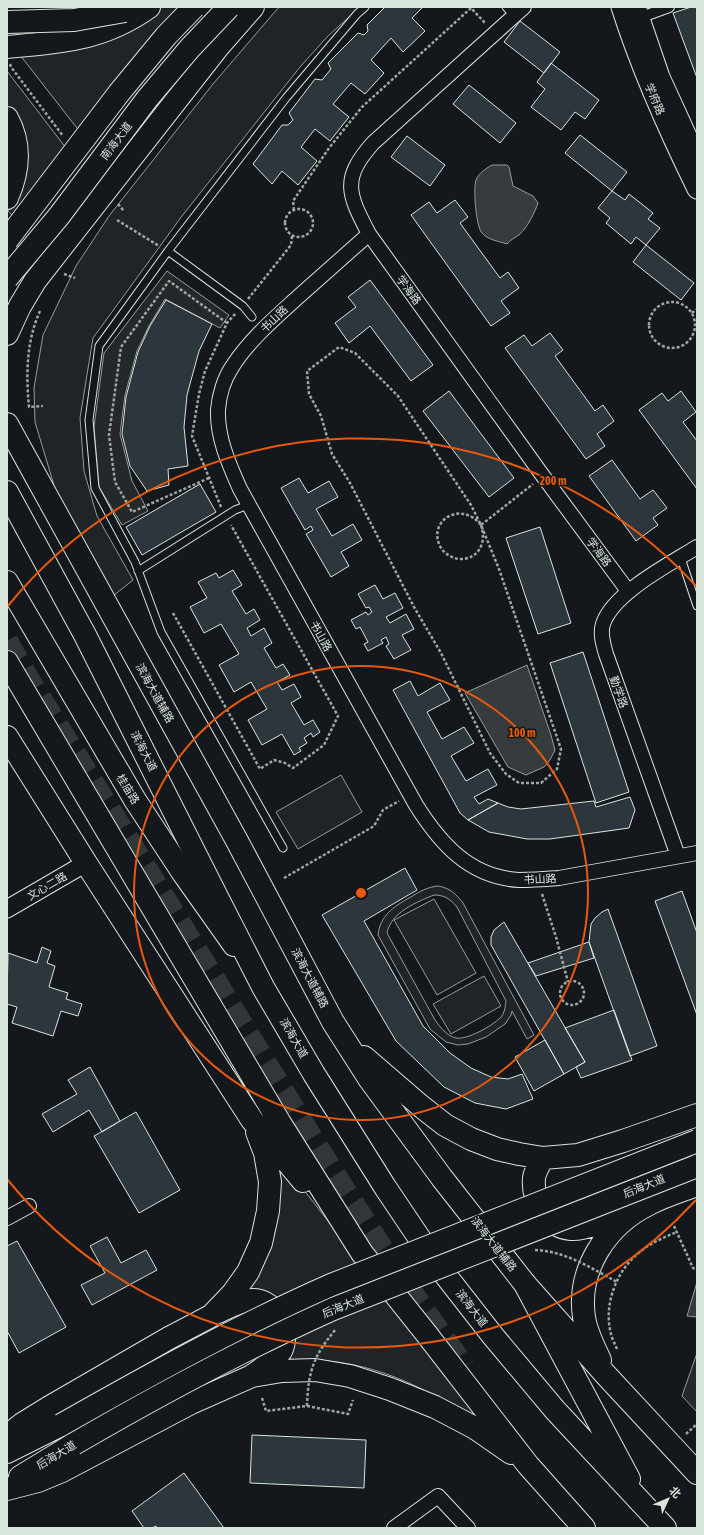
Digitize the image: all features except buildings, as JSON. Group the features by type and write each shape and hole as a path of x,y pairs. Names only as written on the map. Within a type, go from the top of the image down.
{"main road":[{"path":"8,53 97,35 120,25 149,7"},
{"path":"7,240 119,93 166,36 194,7"},
{"name":"南海大道","path":"7,278 59,216 152,94 190,48 229,7"},
{"path":"7,334 20,306 35,281 218,47 253,7"},
{"name":"学府路","path":"621,7 649,86 676,147 697,189"},
{"path":"7,22 74,20 131,9"},
{"name":"学府路","path":"637,12 660,78 697,158"},
{"path":"7,118 16,142 17,157 17,170 7,198"},
{"name":"滨海大道辅路","path":"8,424 236,839 334,1022 370,1080 442,1178 525,1284 605,1374 697,1473"},
{"name":"滨海大道","path":"7,492 85,635 264,987 314,1074 380,1181 436,1263 493,1336 555,1410 665,1528"},
{"name":"桂庙路","path":"7,582 135,800 182,873 264,987"},
{"path":"7,662 280,1124 362,1253"},
{"path":"7,676 31,704"},
{"path":"7,737 86,863 252,1120 362,1253 528,1465 584,1528"},
{"path":"334,1022 367,1060 444,1125 471,1139 497,1149 543,1158 578,1155 697,1115"},
{"path":"211,1316 233,1293 248,1272 261,1243 268,1211 270,1182 265,1153 252,1120"},
{"name":"后海大道","path":"7,1452 61,1425 188,1354 331,1285 697,1141"},
{"path":"543,1158 534,1177 537,1198 541,1209 546,1216 562,1227 570,1229 582,1227 649,1204 697,1185"},
{"name":"后海大道","path":"7,1484 74,1444 199,1374 300,1324 333,1309 697,1166"},
{"path":"605,1374 584,1319 582,1295 586,1275 595,1255 605,1239 629,1216 649,1204"},
{"path":"525,1284 643,1505"},
{"path":"7,1436 22,1424 48,1408 169,1338 241,1302 252,1300 261,1301 270,1306 282,1324 285,1337 282,1349 270,1362 252,1376 191,1403 62,1471 38,1481 7,1489"},
{"path":"252,1376 282,1371 315,1370 350,1376 390,1389 435,1407 475,1428 528,1465"}],"street":[{"path":"637,12 669,7"},
{"name":"学海路","path":"515,10 373,143 357,164 352,177 351,191 355,207 369,234 543,476 628,591"},
{"name":"书山路","path":"369,234 272,320 243,351 231,368 222,389 218,411 220,435 228,462 240,489 410,795 426,821 442,842 459,857 479,869 497,876 517,880 537,880 559,878 678,856"},
{"name":"勤学路","path":"678,856 606,654 602,638 603,624 608,613 628,591 697,547"},
{"path":"678,856 697,853"},
{"name":"文心二路","path":"7,909 86,863"},
{"path":"7,1218 28,1206"},
{"path":"394,1528 438,1496 468,1528"}],"lane":[{"path":"283,848 161,632 135,562 95,488 89,420 99,346 168,251 295,86 357,14 365,7"},
{"path":"168,251 243,306 252,317"},
{"path":"138,571 226,516 248,505"},
{"path":"680,558 697,606"}],"path":[{"path":"294,210 293,201 329,148 362,107 471,8 485,23 491,18"},
{"path":"8,53 11,67 63,136"},
{"path":"298,209 307,212 310,215 313,224 310,233 306,236 292,236 286,229 285,225 287,216 294,210 298,209"},
{"path":"117,220 168,251"},
{"path":"173,613 260,769 274,760 285,762 293,768 324,745 338,716 226,516 192,436 199,394 205,371 227,323 243,306 291,245 292,236"},
{"path":"60,278 64,274 75,278"},
{"path":"209,478 132,512 114,482 109,435 121,348 169,281 227,323"},
{"path":"666,303 680,304 692,313 695,328 688,342 682,346 666,348 654,339 649,325 654,311 659,306 666,303"},
{"path":"41,309 35,322 26,371 29,407 43,406"},
{"path":"692,313 697,309"},
{"path":"481,525 471,505 398,396 355,353 338,347 307,371 309,394 321,416 332,454 350,483 414,607 441,653 490,753 506,774 519,783 541,783 557,769 561,750 499,569 481,525 470,515 462,513 454,514 442,522 438,529 439,544 448,556 463,559 470,557 481,547 484,540 481,525"},
{"path":"481,525 543,476"},
{"path":"284,878 374,826 383,810 410,795"},
{"path":"537,880 556,936 568,982"},
{"path":"568,982 575,982 579,984 583,990 580,1001 574,1005 563,1002 560,995 562,987 568,982"},
{"path":"674,1226 693,1268 697,1270"},
{"path":"617,1349 611,1334 609,1320 610,1306 617,1282 631,1259 641,1250 677,1232"},
{"path":"532,1250 548,1251 562,1255 617,1282"},
{"path":"307,1406 309,1379 313,1364 318,1352 337,1328"},
{"path":"262,1398 266,1411 307,1406 348,1414 353,1400"},
{"path":"685,1434 697,1424"}],"shaded area":[{"path":"153,7 181,7 80,132 20,55"},
{"path":"279,7 360,7 327,37 300,67 182,216 93,338 80,418 84,471 97,516 133,580 113,596 56,492 35,422 34,388 43,335 76,266 109,216 213,84"},
{"path":"7,71 66,148 12,215 8,211 16,192 7,109"},
{"path":"492,165 507,165 509,167 513,186 533,196 538,203 525,228 507,244 493,240 484,235 478,223 475,184 482,171"},
{"path":"167,271 229,315 220,328 165,299 149,326 137,351 125,395 120,434 132,481 148,511 122,525 99,487 94,427 104,353"},
{"path":"527,665 555,750 550,760 544,767 526,775 508,767 465,693"},
{"path":"341,775 362,812 298,849 276,812"},
{"path":"438,886 449,890 463,903 534,1035 527,1039 512,1011 505,1024 486,1037 468,1044 458,1045 446,1042 430,1029 378,935 381,922 388,913 403,901 420,892","holes":["434,895 447,898 457,907 506,1001 503,1014 500,1018 479,1032 466,1037 456,1038 441,1028 435,1020 387,933 389,926 399,914 413,905"]},
{"path":"434,899 476,973 437,995 394,920"},
{"path":"484,976 501,1006 451,1034 433,1004"},
{"path":"271,1148 493,1432 454,1407 416,1386 375,1370 323,1360 283,1361 291,1338 241,1290"},
{"path":"697,1282 697,1317 687,1316"},
{"path":"697,1353 697,1412 682,1396"}],"tunnel":[{"path":"7,641 28,678 285,1095 385,1252 465,1367"}]}
